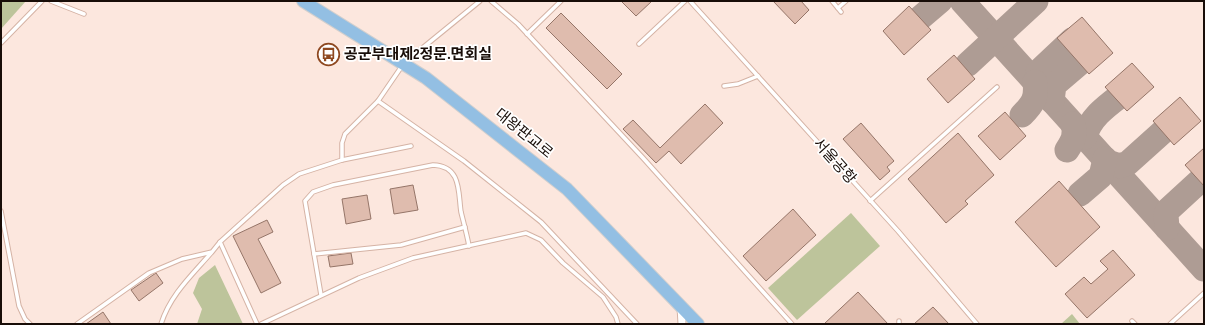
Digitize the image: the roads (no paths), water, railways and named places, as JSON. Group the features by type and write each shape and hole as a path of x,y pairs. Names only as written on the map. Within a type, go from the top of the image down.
{"main road":[{"name":"대왕판교로","path":"303,1 404,63 485,123 567,189 698,324"}],"street":[{"path":"680,305 682,324"}],"lane":[{"path":"1,43 42,1"},
{"path":"51,1 84,14"},
{"path":"342,160 342,143 345,134 378,101 404,63 480,1"},
{"path":"491,1 527,34 643,158 792,324"},
{"path":"527,34 561,1"},
{"path":"639,44 684,1"},
{"name":"서울공항","path":"690,1 870,201 977,324"},
{"path":"832,1 841,12"},
{"path":"838,8 846,1"},
{"path":"724,86 738,84 758,76"},
{"path":"870,201 997,87"},
{"path":"378,101 464,161 541,222 637,324"},
{"path":"161,324 166,309 183,284 220,242 283,185 300,174 342,160 411,146"},
{"path":"321,295 305,201 313,192 333,185 433,165 442,165 451,172 460,188 461,210 469,246"},
{"path":"1,211 19,306 25,319 30,324"},
{"path":"314,254 401,245 465,227"},
{"path":"260,324 359,278 413,258 526,233 541,240 563,263 603,297 616,316 618,324"},
{"path":"220,242 257,324"},
{"path":"77,324 149,273 182,259 212,252"},
{"path":"1170,324 1204,293"}],"place":[{"name":"공군부대제2정문.면회실","path":"328,54"}]}
